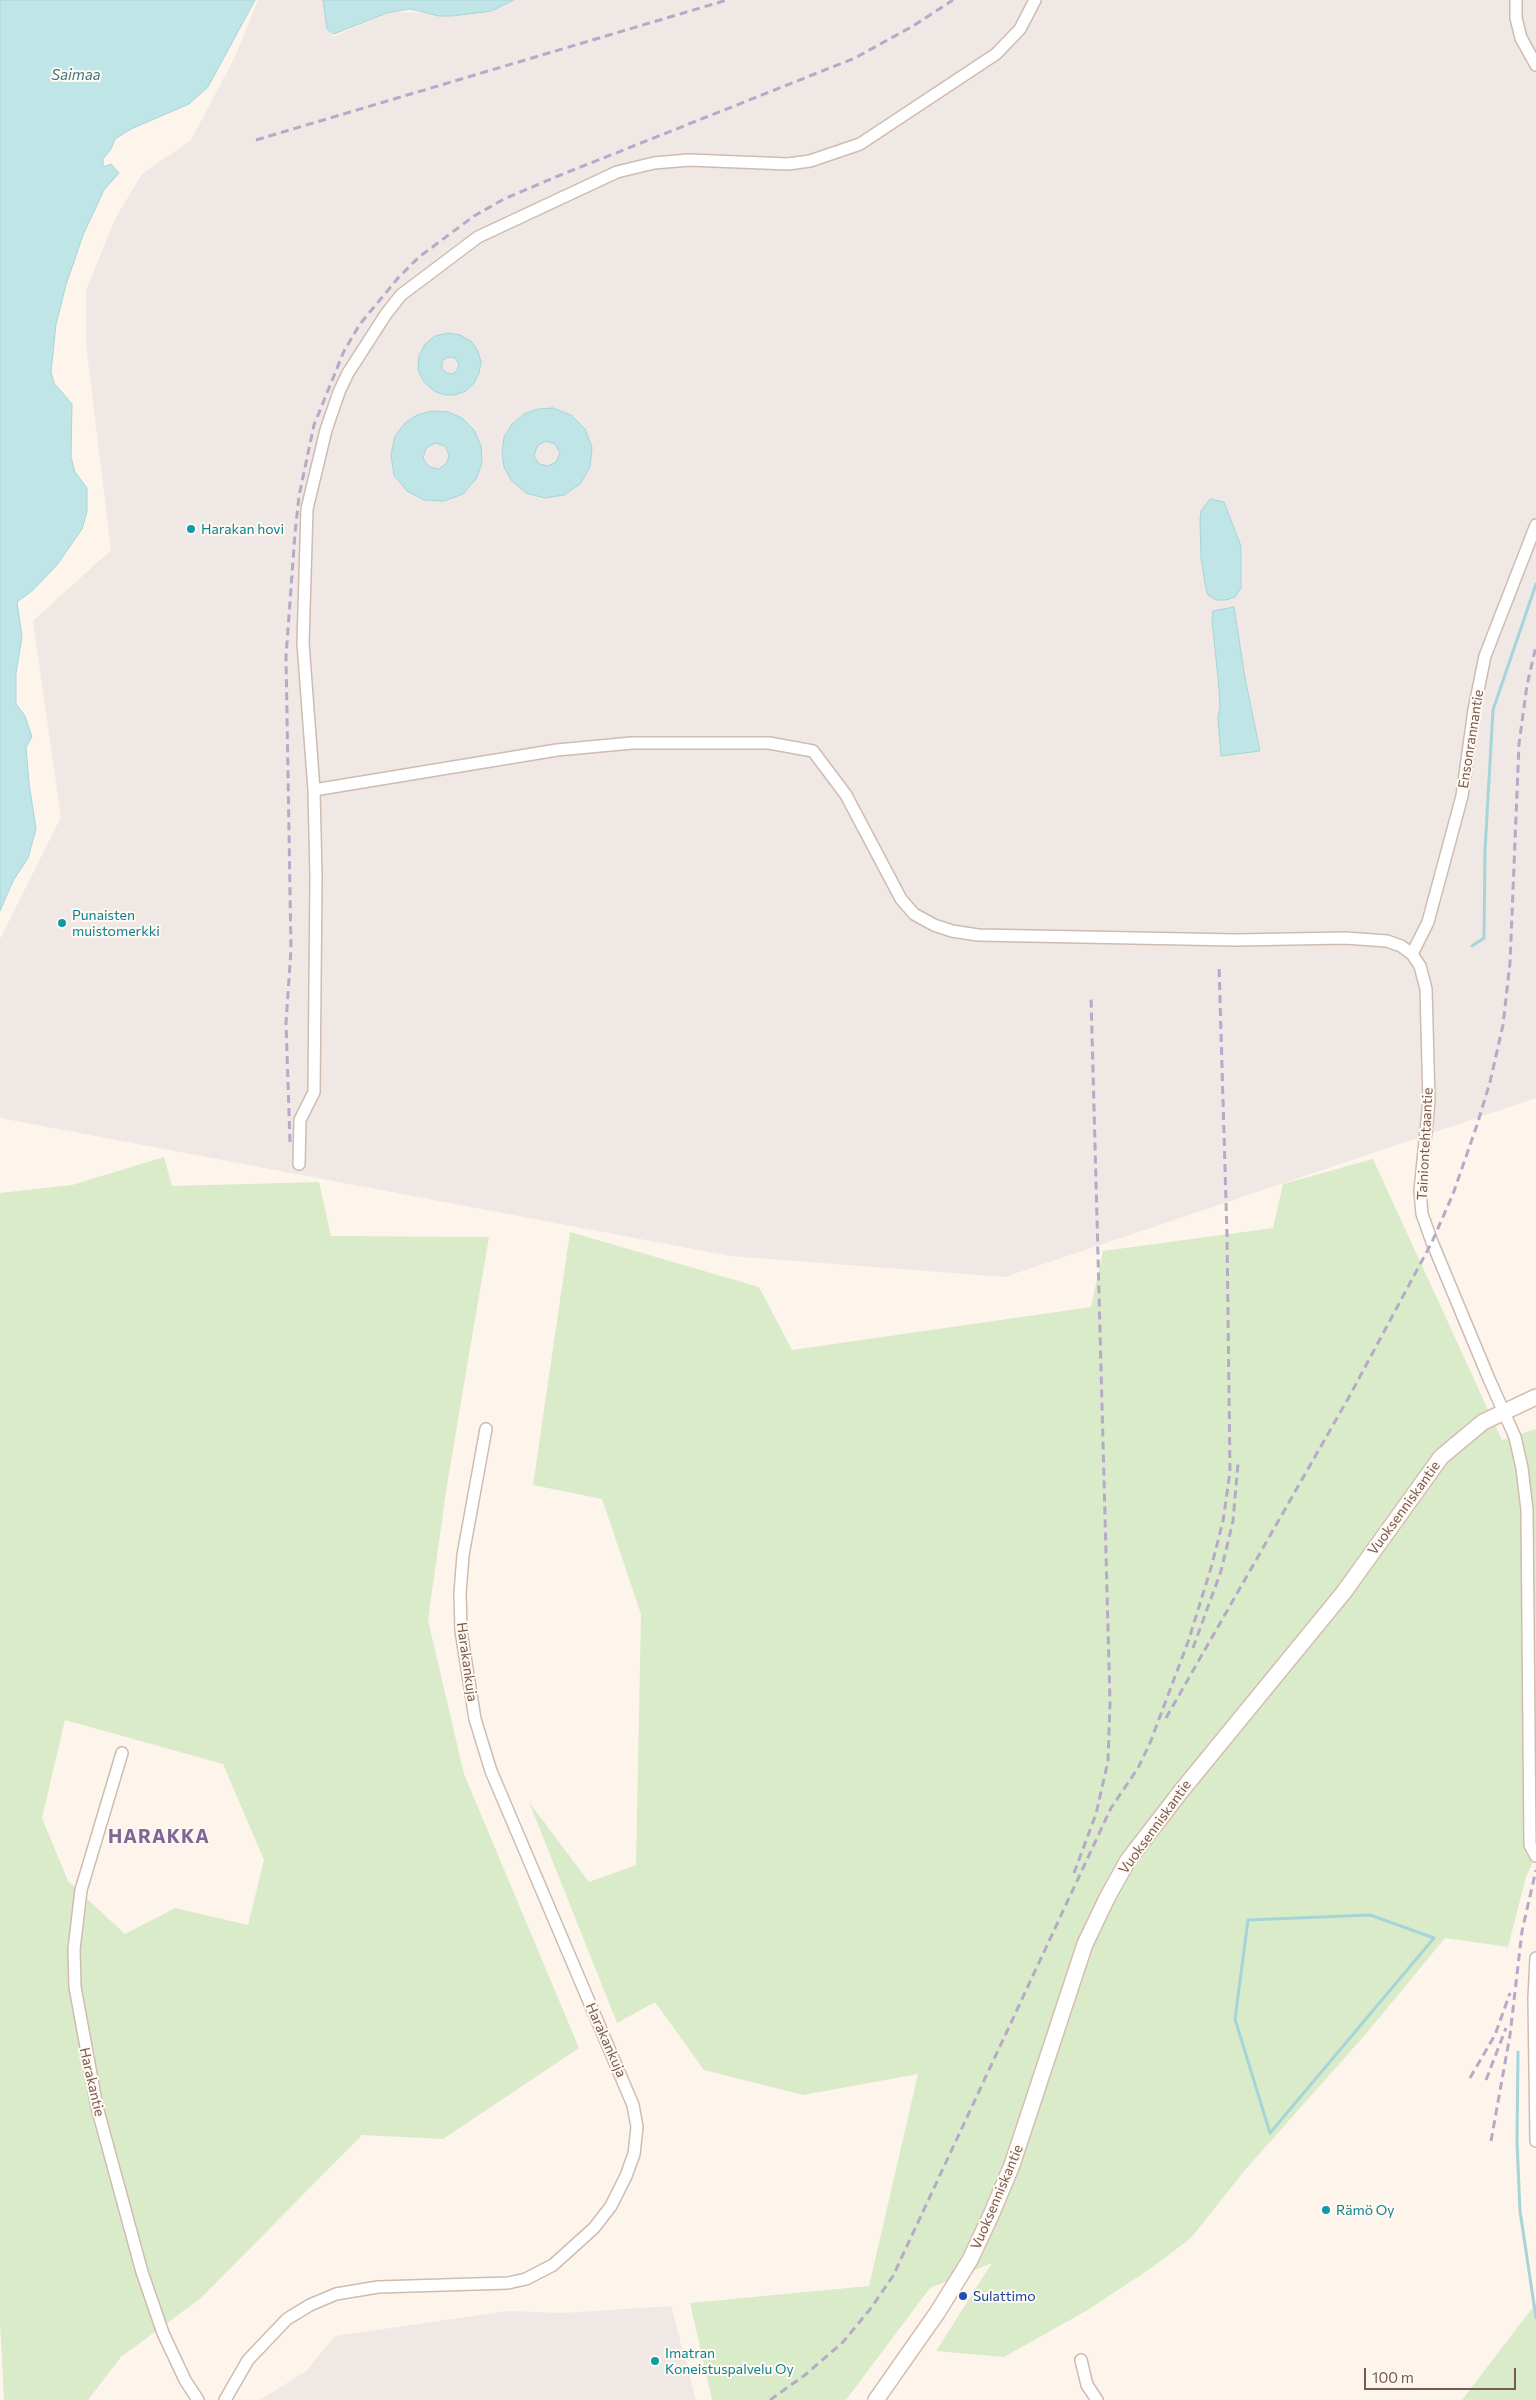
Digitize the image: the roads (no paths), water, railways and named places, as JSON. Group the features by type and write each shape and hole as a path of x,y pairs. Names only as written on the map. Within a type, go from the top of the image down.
{"street":[{"path":"299,1164 300,1120 314,1092 316,877 314,790 303,643 307,509 326,430 339,392 348,373 386,314 401,295 478,237 617,172 654,163 690,160 771,163 810,161 860,144 996,54 1020,29 1035,0"},
{"path":"1516,0 1516,18 1521,38 1536,65"},
{"name":"Ensonrannantie","path":"1412,954 1428,922 1462,796 1474,710 1485,656 1536,525"},
{"path":"314,790 557,750 632,743 769,743 813,751 846,796 901,899 914,914 934,925 952,931 978,935 1236,940 1345,938 1387,941 1401,946 1412,954"},
{"name":"Tainiontehtaantie","path":"1412,954 1420,966 1426,989 1429,1101 1420,1191 1422,1214 1432,1242 1515,1437 1522,1468 1527,1510 1530,1845 1536,1856"},
{"name":"Vuoksenniskantie","path":"876,2400 937,2313 970,2260 991,2215 1012,2165 1086,1944 1107,1898 1128,1860 1182,1790 1344,1592 1441,1457 1483,1422 1536,1398"},
{"name":"Harakankuja","path":"224,2400 248,2360 287,2319 310,2305 336,2294 378,2287 508,2283 526,2279 552,2265 594,2228 611,2206 626,2176 634,2154 637,2128 633,2105 491,1771 475,1719 461,1631 460,1593 463,1555 486,1429"},
{"name":"Harakantie","path":"122,1753 81,1890 74,1949 75,1987 97,2107 142,2272 163,2332 185,2380 198,2400"},
{"path":"1536,1958 1534,1998 1536,2141"},
{"path":"1081,2360 1087,2384 1097,2400"}],"water":[{"name":"Saimaa","path":"0,0 255,0 208,87 189,104 131,129 115,139 111,149 103,159 103,167 111,164 119,173 104,190 83,235 66,285 56,324 51,372 54,383 72,404 71,457 75,472 87,488 87,511 82,529 57,565 32,591 17,602 22,637 16,673 16,704 25,716 32,737 26,747 36,829 28,858 13,881 0,911"},
{"path":"323,0 514,0 491,11 452,16 439,16 410,9 387,13 334,34 327,29"},
{"path":"448,333 460,335 471,341 478,351 481,362 479,373 474,383 466,391 455,395 444,395 434,391 424,382 418,370 419,356 425,344 435,336","holes":["448,357 455,358 459,364 453,374 447,373 442,369 442,361"]},
{"path":"553,408 571,415 585,429 592,447 590,467 580,484 564,495 545,498 526,493 511,480 504,467 502,452 504,437 512,424 524,414 538,409","holes":["546,441 555,444 560,453 556,462 548,466 539,464 534,456 537,446"]},
{"path":"432,411 448,412 462,418 474,430 481,446 482,463 476,479 463,494 444,501 424,500 407,491 394,475 391,455 395,436 405,423 417,415","holes":["435,443 445,446 449,455 447,463 439,469 429,467 423,458 426,448"]},
{"path":"1210,499 1224,502 1241,546 1241,588 1235,597 1226,600 1216,600 1208,595 1205,584 1201,557 1200,520 1201,511"},
{"path":"1234,607 1245,678 1260,751 1221,756 1218,718 1220,706 1219,688 1212,620 1213,611"}],"waterway":[{"path":"1472,946 1484,938 1485,850 1493,710 1536,584"},
{"path":"1370,1915 1434,1938 1270,2133 1235,2019 1248,1920 1370,1915"},
{"path":"1518,2052 1517,2142 1520,2211 1536,2318"}],"railway":[{"path":"256,140 727,0"},
{"path":"290,1142 286,1023 291,949 286,657 299,496 314,425 344,351 360,324 398,278 419,257 474,216 504,199 558,176 855,58 913,26 953,0"},
{"path":"1166,1718 1349,1397 1432,1242 1453,1194 1477,1125 1490,1082 1503,1025 1510,963 1519,744 1527,685 1536,646"},
{"path":"770,2400 805,2375 843,2342 871,2308 893,2276 1111,1808 1138,1768 1150,1743 1188,1642 1211,1568 1223,1521 1230,1472 1227,1235 1219,965"},
{"path":"1074,1873 1096,1814 1108,1761 1110,1702 1091,996"},
{"path":"1193,1648 1221,1571 1233,1521 1238,1464"},
{"path":"1491,2141 1510,2035 1522,1931 1536,1870"},
{"path":"1470,2078 1495,2035 1510,1993"},
{"path":"1486,2080 1506,2028"}],"place":[{"name":"Harakan hovi","path":"191,529"},
{"name":"Punaisten muistomerkki","path":"62,923"},
{"name":"Rämö Oy","path":"1326,2210"},
{"name":"Sulattimo","path":"963,2296"},
{"name":"Imatran Koneistuspalvelu Oy","path":"655,2361"}],"district":[{"name":"HARAKKA","path":"159,1837"}]}
